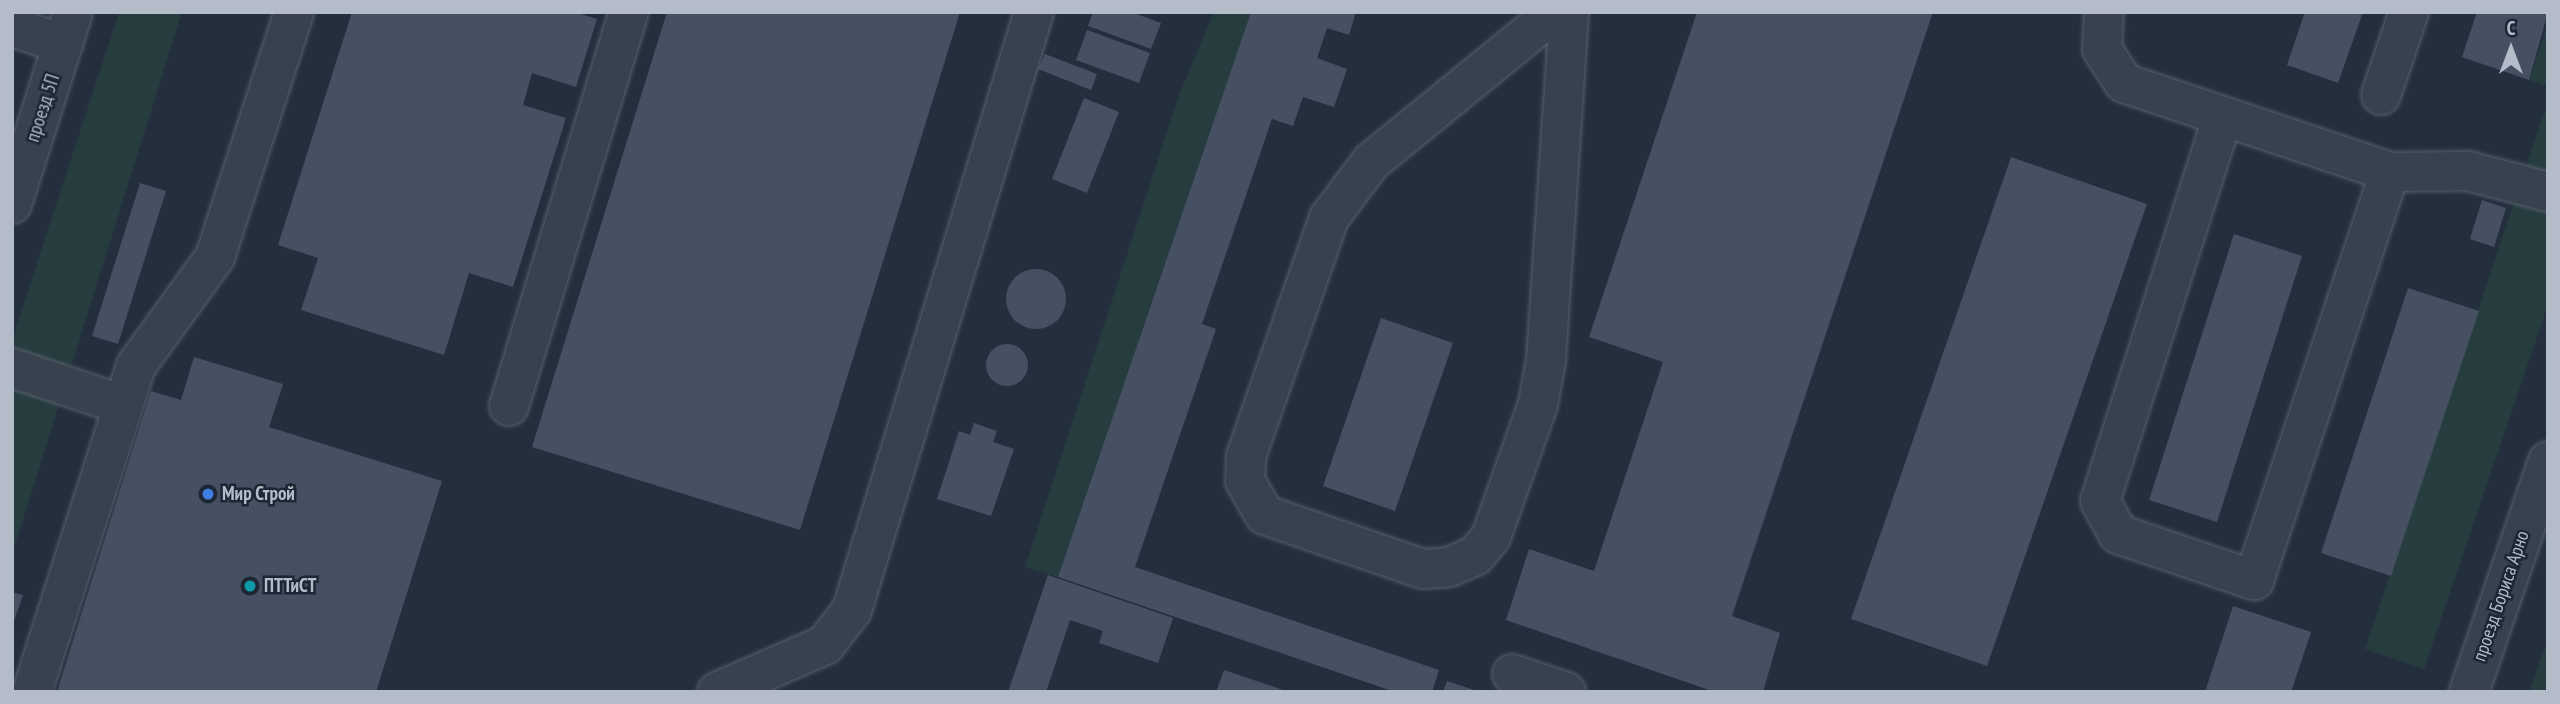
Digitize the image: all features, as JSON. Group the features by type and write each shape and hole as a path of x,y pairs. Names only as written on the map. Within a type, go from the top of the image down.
{"street":[{"path":"509,406 629,12"},
{"path":"717,692 825,645 852,610 1034,12"},
{"path":"1555,12 1371,162 1329,218 1246,457 1245,481 1265,514 1423,569 1449,567 1475,556 1491,537 1538,404 1546,360 1569,12"},
{"path":"2104,12 2102,49 2124,83 2390,172 2468,171 2548,192"},
{"path":"2381,95 2409,12"},
{"path":"32,692 123,405 141,358 215,257 287,14"},
{"path":"12,27 68,28"},
{"name":"проезд 5П","path":"12,204 68,28"},
{"path":"2223,116 2100,501 2118,534 2254,580 2390,172"},
{"path":"12,368 123,405"},
{"name":"проезд Бориса Арно","path":"2469,692 2548,461"},
{"path":"1511,674 1566,692"}],"green space":[{"path":"119,12 182,12 12,555 12,340"},
{"path":"1214,12 1251,12 1058,577 1025,567 1179,95"},
{"path":"2548,24 2548,86 2529,80"},
{"path":"2548,101 2548,305 2424,669 2365,649"},
{"path":"2548,638 2548,692 2529,692"}],"building":[{"path":"352,12 574,12 597,19 576,87 532,73 523,105 566,118 513,287 469,273 444,355 301,310 318,258 278,245"},
{"path":"667,12 960,12 800,530 532,447"},
{"path":"1093,12 1131,12 1161,23 1151,49 1088,26"},
{"path":"1251,12 1356,12 1349,35 1327,28 1317,58 1347,69 1334,107 1303,97 1293,126 1272,119 1202,324 1216,329 1135,567 1439,670 1432,692 1395,692 1058,577"},
{"path":"1697,12 1933,12 1732,616 1780,633 1763,692 1715,692 1506,620 1529,549 1594,571 1663,362 1589,337"},
{"path":"2305,12 2363,12 2338,83 2287,65"},
{"path":"2477,12 2548,12 2529,80 2462,57"},
{"path":"1087,30 1150,53 1139,83 1076,60"},
{"path":"1045,54 1097,74 1091,90 1038,69"},
{"path":"1084,98 1119,112 1087,193 1052,179"},
{"path":"2011,157 2147,204 1987,666 1851,619"},
{"path":"140,183 166,191 118,344 92,336"},
{"path":"2482,200 2506,208 2494,247 2470,239"},
{"path":"2234,234 2302,256 2217,522 2149,500"},
{"path":"1036,269 1057,278 1066,299 1057,320 1036,329 1015,320 1006,299 1015,278"},
{"path":"2408,288 2479,311 2391,576 2321,553"},
{"path":"1381,318 1453,343 1395,511 1323,486"},
{"path":"1007,344 1022,350 1028,365 1022,380 1007,386 992,380 986,365 992,350"},
{"name":"ПТТиСТ","path":"194,357 283,384 269,427 442,481 376,692 57,692 151,391 181,400"},
{"path":"974,423 997,431 993,442 1014,449 991,516 937,499 959,431 970,435"},
{"path":"1048,575 1173,618 1158,663 1099,643 1103,631 1070,620 1046,692 1008,692"},
{"path":"12,592 23,595 14,621 12,620"},
{"path":"2233,606 2311,632 2291,692 2205,692"},
{"path":"1224,670 1286,691 1286,692 1216,692"},
{"path":"1447,681 1477,691 1477,692 1443,692"}],"place":[{"name":"Мир Строй","path":"208,494"},
{"name":"ПТТиСТ","path":"250,586"}]}
